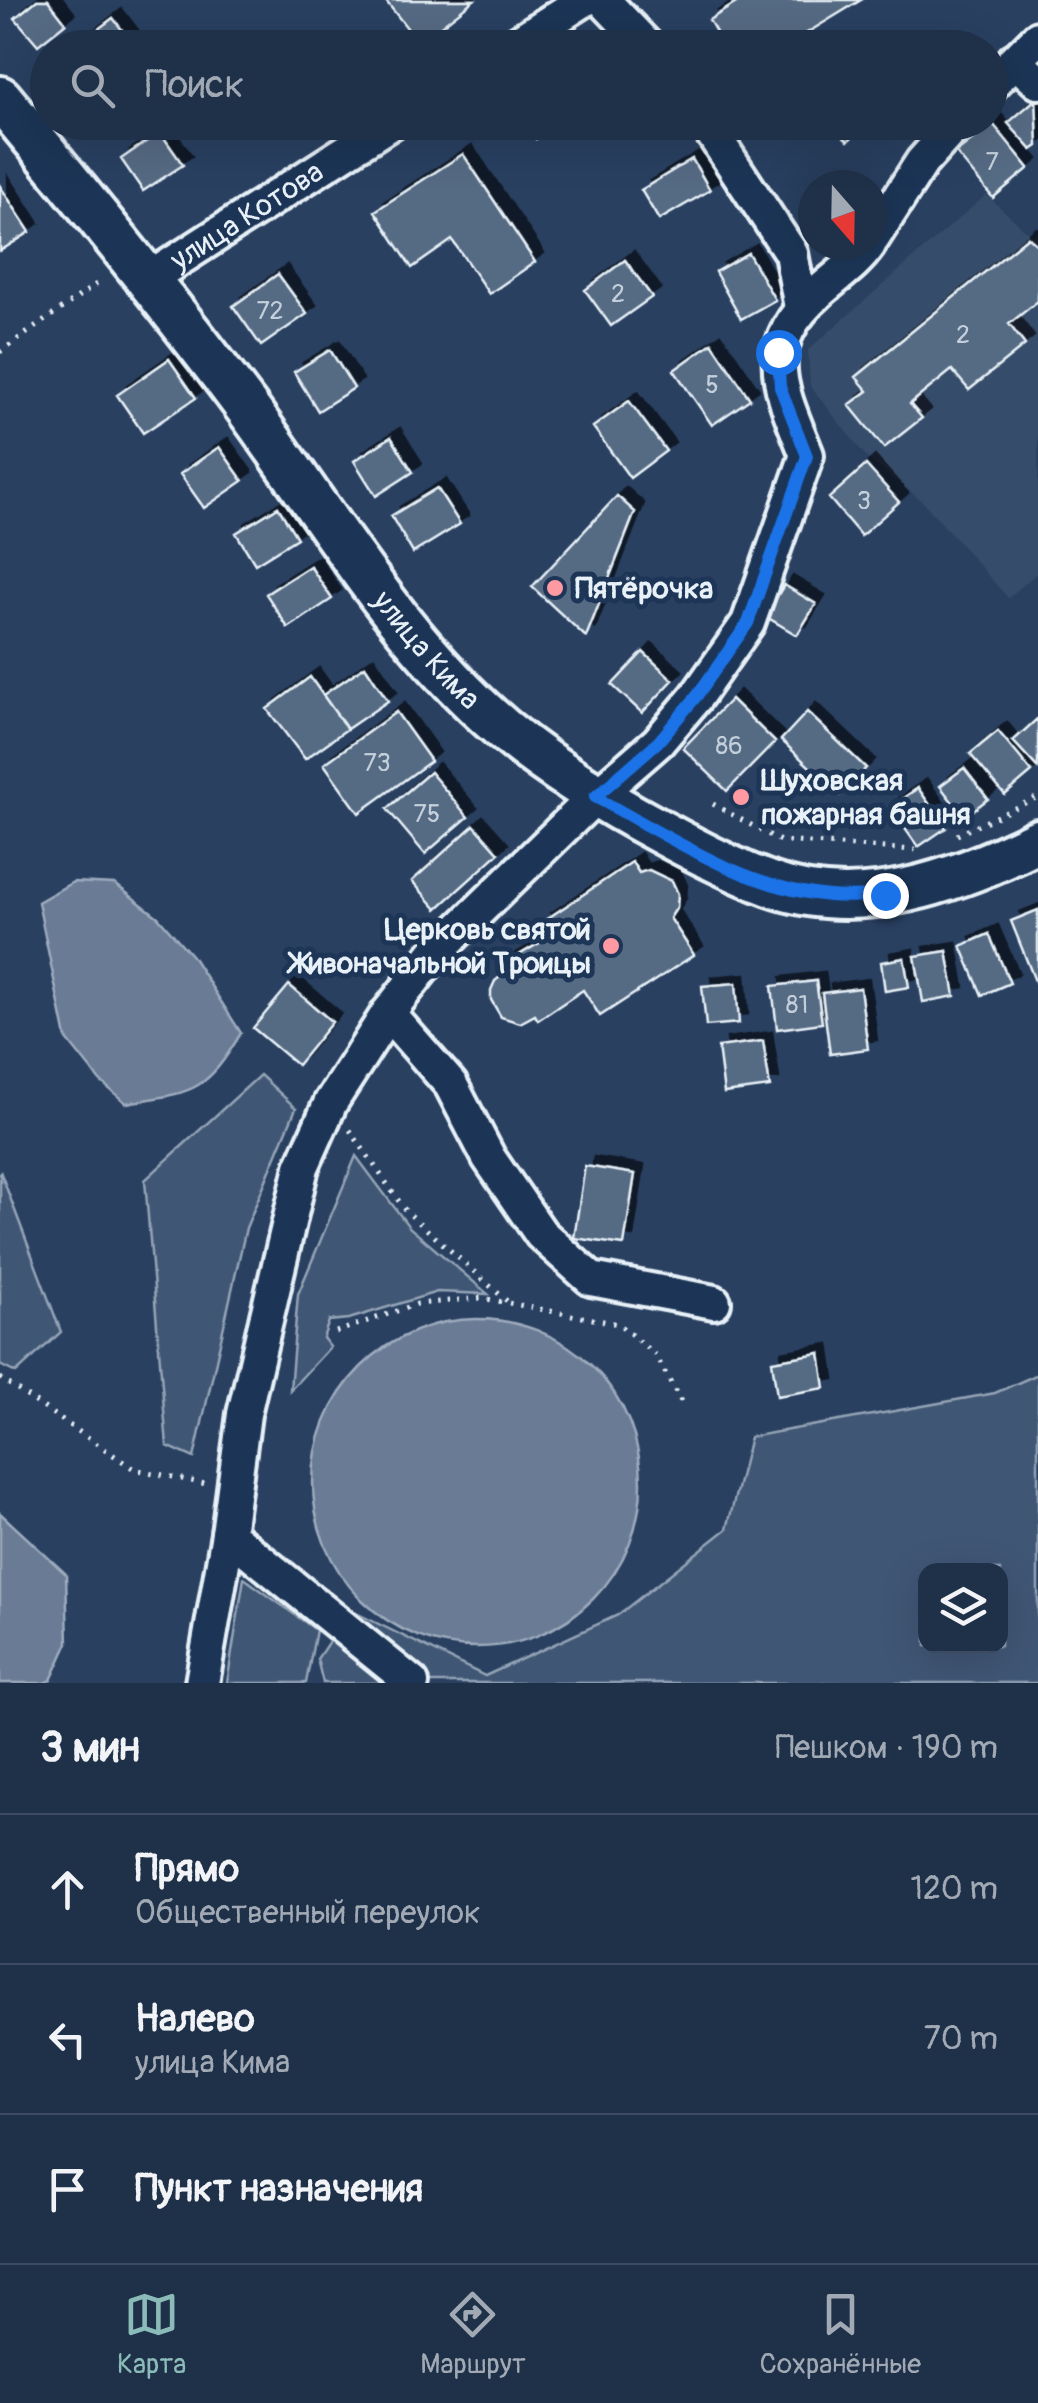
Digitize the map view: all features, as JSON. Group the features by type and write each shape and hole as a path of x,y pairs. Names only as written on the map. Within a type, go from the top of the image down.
{"main road":[{"name":"улица Кима","path":"0,98 30,134"},
{"name":"улица Кима","path":"35,140 142,268 380,596 453,680 502,728 595,797 704,855 773,885 830,896 885,895 943,881 1038,841"}],"street":[{"path":"538,30 584,0"},
{"path":"603,0 632,30"},
{"path":"1008,74 1030,60"},
{"name":"улица Котова","path":"142,268 361,140"},
{"path":"717,140 790,253 801,308"},
{"path":"888,215 922,162 942,140"},
{"path":"202,1683 244,1414 302,1167 331,1102 388,1014 434,954 595,797 658,742 696,697 748,623 807,456 780,387 778,352 801,308 853,260"},
{"path":"388,1014 451,1085 490,1158 541,1234 578,1268 591,1279 714,1302"},
{"path":"228,1534 412,1683"}],"path":[{"path":"0,352 142,268"},
{"path":"957,835 1038,797"},
{"path":"712,804 780,841 924,850"},
{"path":"331,1102 405,1210 510,1302"},
{"path":"336,1332 417,1304 482,1298 619,1324 656,1356 683,1405"},
{"path":"0,1378 134,1470 234,1489"}],"shaded area":[{"path":"986,195 1032,236 1038,231 1038,572 1008,598 922,501 868,459 810,386 808,350"},
{"path":"73,882 115,884 158,917 192,956 241,1033 217,1068 195,1087 126,1103 100,1081 66,1038 38,902"},
{"path":"260,1075 296,1108 246,1228 194,1458 167,1446 145,1180"},
{"path":"356,1156 409,1227 488,1294 437,1292 349,1319 329,1321 323,1338 330,1347 290,1390 298,1294"},
{"path":"0,1171 61,1332 16,1373 0,1365"},
{"path":"477,1319 509,1322 540,1332 593,1367 628,1420 638,1451 638,1515 628,1546 593,1599 540,1634 509,1644 477,1647 445,1644 414,1634 361,1599 326,1546 316,1515 313,1483 316,1451 326,1420 361,1367 414,1332 445,1322"},
{"path":"1038,1374 1038,1683 323,1683 317,1659 350,1610 485,1676 618,1615 727,1529 750,1437 995,1393"},
{"path":"0,1513 66,1574 68,1643 51,1680 44,1683 0,1683"},
{"path":"244,1578 316,1630 306,1683 227,1683"}],"building":[{"path":"37,0 48,0 66,23 57,30 30,30 30,36 15,18"},
{"path":"385,0 474,0 436,30 409,30"},
{"path":"741,0 861,0 812,30 715,30 709,20"},
{"path":"113,18 122,30 97,30"},
{"path":"1036,99 1038,146 1032,150 1008,123"},
{"path":"148,140 166,140 183,165 143,191 121,159"},
{"path":"973,140 1006,140 1029,168 993,198 956,153"},
{"path":"463,154 535,262 489,294 452,240 412,268 375,211"},
{"path":"692,159 710,190 659,220 641,190"},
{"path":"0,186 30,232 0,251"},
{"path":"1028,237 1038,246 1038,301 1009,324 1025,345 969,390 952,370 910,404 922,418 884,448 849,405 868,391 856,377"},
{"path":"748,253 775,300 741,319 715,272"},
{"path":"625,260 652,297 611,326 585,290"},
{"path":"278,274 307,314 261,346 233,306"},
{"path":"712,343 750,399 712,425 674,370"},
{"path":"330,350 354,388 318,411 294,372"},
{"path":"169,359 196,398 143,433 117,395"},
{"path":"629,401 666,451 630,478 593,427"},
{"path":"391,437 413,472 376,496 354,461"},
{"path":"219,447 243,481 204,508 180,474"},
{"path":"866,465 899,502 861,536 829,498"},
{"path":"437,488 460,524 413,553 391,516"},
{"path":"617,496 635,512 586,637 532,587"},
{"path":"278,507 297,538 255,564 236,533"},
{"path":"310,566 332,599 288,628 266,594"},
{"path":"784,585 816,604 797,635 765,616"},
{"path":"643,652 673,680 642,713 612,685"},
{"path":"365,666 388,701 347,729 323,695"},
{"path":"310,677 347,729 305,759 267,709"},
{"path":"731,699 775,742 727,791 683,748"},
{"path":"396,712 431,761 359,813 324,764"},
{"path":"807,712 866,768 840,795 781,740"},
{"path":"1038,719 1038,768 1013,741"},
{"path":"998,731 1032,772 1005,795 970,754"},
{"path":"964,768 988,799 964,817 940,786"},
{"path":"430,772 468,817 425,854 387,809"},
{"path":"918,788 946,828 918,847 890,807"},
{"path":"474,825 499,853 437,909 412,881"},
{"name":"Церковь святой Живоначальной Троицы","path":"632,862 639,873 649,870 672,881 678,894 677,907 670,918 694,955 600,1016 583,990 538,1020 535,1015 520,1023 501,1017 491,1000 491,990 495,981 510,969 506,963 551,936 542,922"},
{"path":"1038,910 1038,986 1037,986 1011,921"},
{"path":"989,934 1010,983 982,995 961,946"},
{"path":"947,951 955,996 923,1002 915,956"},
{"path":"904,958 909,987 885,991 881,962"},
{"path":"816,981 822,1023 777,1029 772,986"},
{"path":"736,983 739,1023 706,1026 702,986"},
{"path":"289,985 332,1022 297,1065 253,1028"},
{"path":"860,988 868,1049 830,1054 822,993"},
{"path":"763,1041 770,1087 724,1093 718,1047"},
{"path":"585,1166 635,1174 624,1245 574,1238"},
{"path":"820,1353 825,1388 777,1396 772,1361"}],"place":[{"name":"Пятёрочка","path":"555,588"},
{"name":"Шуховская пожарная башня","path":"741,797"},
{"name":"Церковь святой Живоначальной Троицы","path":"611,946"}],"route":[{"path":"778,352 780,387 807,456 748,623 696,697 658,742 595,797 704,855 773,885 830,896 885,895"}]}
